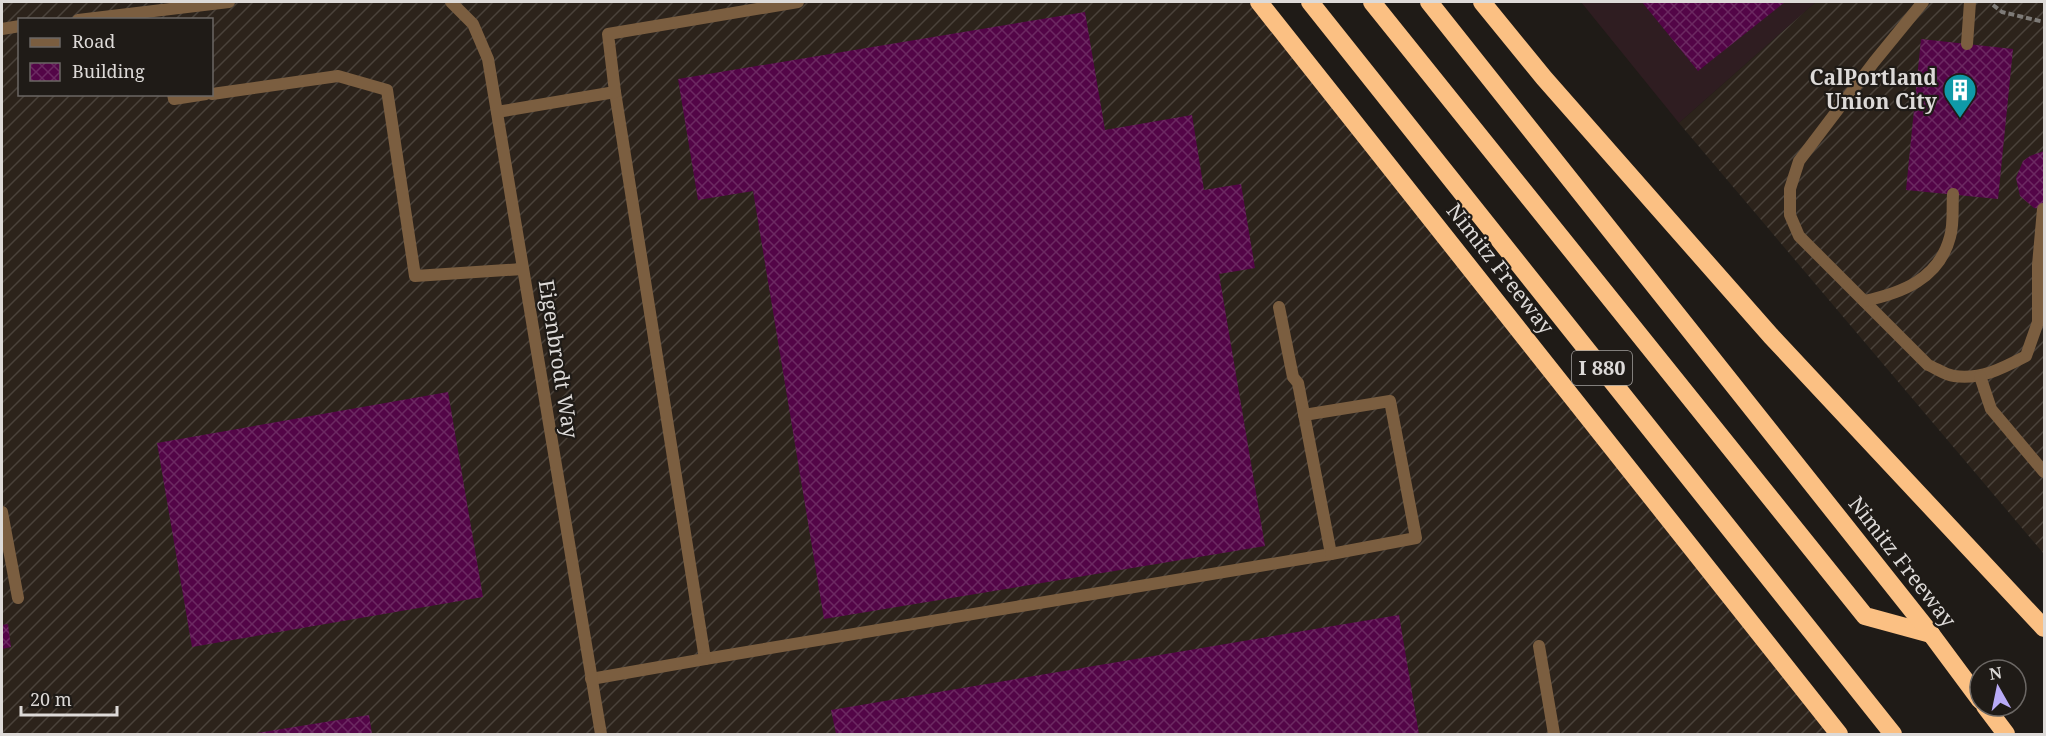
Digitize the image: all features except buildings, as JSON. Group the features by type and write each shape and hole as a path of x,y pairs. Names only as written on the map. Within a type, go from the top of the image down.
{"highway":[{"name":"Nimitz Freeway","path":"1259,2 1839,735"},
{"name":"I 880","path":"1310,2 1893,735"},
{"name":"I 880","path":"1372,2 1865,616 1931,634"},
{"name":"Nimitz Freeway","path":"1429,2 1931,634 1968,684"},
{"path":"1482,2 1551,86 1771,336 2043,627"},
{"path":"1994,718 2006,735"}],"street":[{"path":"112,18 162,15 223,2"},
{"name":"Eigenbrodt Way","path":"451,2 473,24 488,59 601,735"},
{"path":"705,658 615,92 608,34 798,2"},
{"path":"1923,2 1799,161 1790,189 1790,215 1799,236 1928,364 1952,376 1980,376 2000,370 2026,356 2038,322 2038,265 2043,209"},
{"path":"1967,44 1970,2"},
{"path":"2,29 18,26"},
{"path":"213,94 338,76 387,90 416,276 523,269"},
{"path":"497,112 615,92"},
{"path":"173,96 174,99 193,96"},
{"path":"1864,301 1895,294 1925,278 1943,255 1950,237 1953,194"},
{"path":"1279,307 1293,377 1298,383 1332,555"},
{"path":"1980,376 1991,409 2044,472"},
{"path":"591,679 705,658 1332,555 1416,538 1390,401 1304,416"},
{"path":"2,512 18,598"},
{"path":"1539,646 1554,735"}],"path":[{"path":"1987,2 2002,12 2044,22"}],"shaded area":[{"path":"2,2 1259,2 1839,734 2,734"},
{"path":"1581,2 1816,2 1679,123"},
{"path":"1816,2 2044,2 2044,554 1679,123"}],"place":[{"name":"CalPortland Union City","path":"1960,119"}]}
